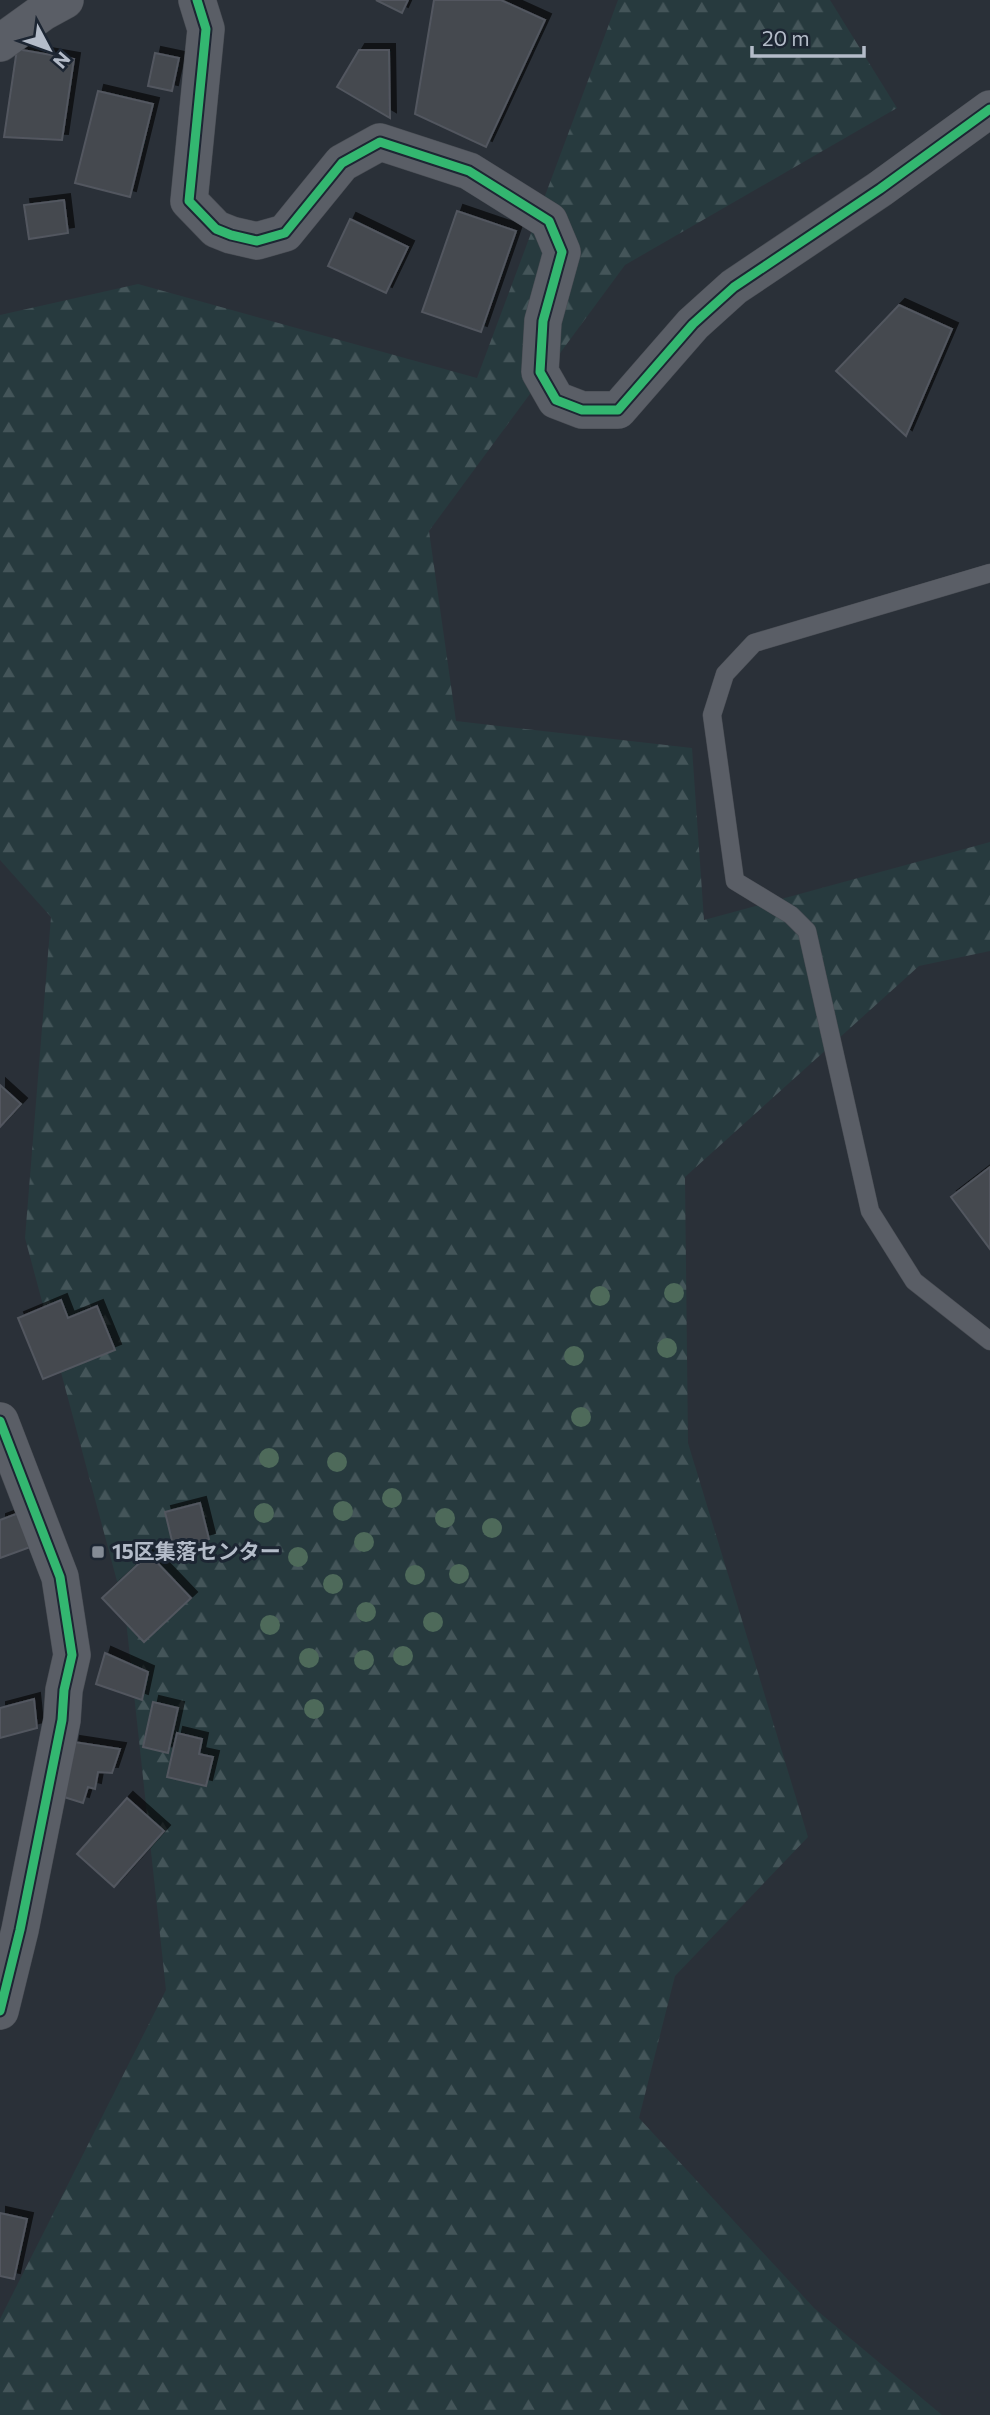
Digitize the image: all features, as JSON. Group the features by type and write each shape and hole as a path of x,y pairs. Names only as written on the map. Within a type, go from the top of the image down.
{"street":[{"path":"0,43 43,12 65,0"},
{"path":"197,0 206,29 189,201 202,216 216,229 257,241 285,233 342,163 380,142 469,171 550,221 562,253 543,321 540,372 556,400 582,410 618,410 693,324 734,287 880,189 990,109"},
{"path":"0,1421 60,1577 72,1655 64,1690 62,1720 20,1930 0,2011"}],"lane":[{"path":"990,573 754,643 724,674 712,715 735,881 791,915 807,931 870,1211 914,1281 990,1341"}],"green space":[{"path":"618,0 830,0 897,108 625,265 429,531 456,721 692,748 704,920 990,842 990,951 919,966 685,1177 688,1443 808,1837 675,1976 639,2118 814,2308 942,2415 0,2415 0,2319 166,1990 125,1611 25,1238 51,917 0,860 0,315 138,284 477,378"}],"building":[{"path":"376,0 408,0 402,13"},
{"path":"434,0 501,0 545,20 486,147 415,114"},
{"path":"17,49 74,59 62,140 4,137"},
{"path":"359,50 389,50 390,118 337,87"},
{"path":"155,53 179,58 172,91 148,86"},
{"path":"98,91 153,104 130,197 75,183"},
{"path":"64,200 68,233 29,239 24,205"},
{"path":"457,211 516,231 481,332 422,312"},
{"path":"350,219 408,247 386,293 328,266"},
{"path":"899,305 952,329 906,436 836,371"},
{"path":"0,1085 21,1104 0,1127"},
{"path":"990,1167 990,1249 951,1197"},
{"path":"61,1300 68,1318 97,1306 115,1350 43,1379 18,1318"},
{"path":"200,1503 209,1539 174,1549 165,1512"},
{"path":"24,1511 36,1545 0,1558 0,1520"},
{"path":"149,1554 191,1598 144,1642 102,1598"},
{"path":"105,1653 148,1672 142,1700 96,1684"},
{"path":"34,1699 37,1728 0,1738 0,1708"},
{"path":"153,1702 178,1708 168,1753 143,1747"},
{"path":"177,1733 202,1739 199,1754 213,1757 206,1786 167,1777"},
{"path":"74,1742 120,1749 112,1773 98,1772 95,1789 88,1787 83,1803 64,1797"},
{"path":"127,1798 164,1831 114,1887 77,1854"},
{"path":"0,2213 27,2219 14,2279 0,2276"}],"cycle path":[{"path":"197,0 206,29 189,201 216,229 257,241 285,233 342,163 380,142 469,171 549,221 562,252 543,321 540,372 556,400 582,410 618,410 693,324 734,287 880,189 990,109"},
{"path":"0,1421 60,1577 72,1655 64,1690 62,1720 20,1930 0,2011"}],"place":[{"name":"15区集落センター","path":"98,1552"}]}
